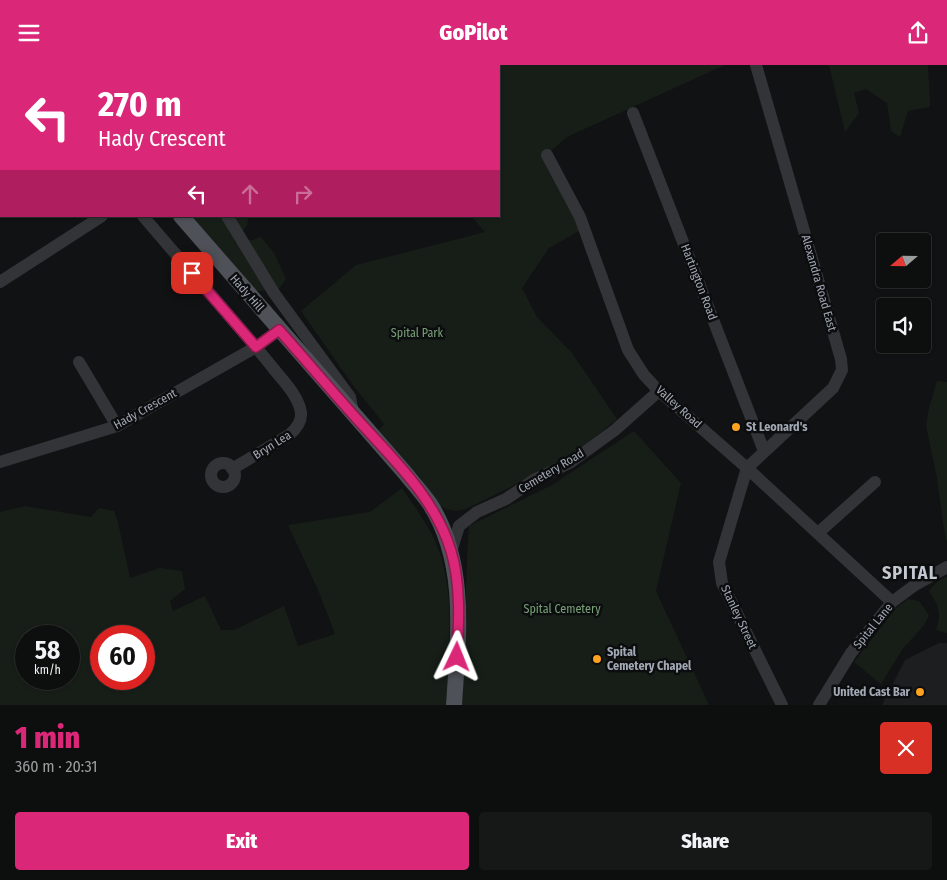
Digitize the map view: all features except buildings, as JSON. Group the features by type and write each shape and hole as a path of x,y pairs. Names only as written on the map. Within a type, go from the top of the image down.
{"main road":[{"name":"Hady Hill","path":"181,217 430,503 451,551 457,585 458,641 454,705"}],"street":[{"name":"Alexandra Road East","path":"747,468 833,388 842,370 841,359 756,65"},
{"name":"Hartington Road","path":"634,113 764,451"},
{"name":"Valley Road","path":"547,155 580,217 628,350 644,375 659,391 747,468 892,602"},
{"path":"0,283 100,217"},
{"path":"143,217 256,347"},
{"name":"Hady Hill","path":"228,217 274,293 350,397 353,415"},
{"name":"Hady Crescent","path":"0,463 117,426 256,347 279,330"},
{"name":"Bryn Lea","path":"232,469 296,429 302,415 297,400 256,347"},
{"path":"79,362 117,426"},
{"name":"Cemetery Road","path":"451,551 459,526 478,512 506,499 534,480 571,462 614,430 659,391"},
{"name":"Stanley Street","path":"747,468 719,562 722,583 782,705"},
{"path":"818,533 875,482"},
{"name":"Spital Lane","path":"818,705 851,653 892,602 915,585 947,567"}],"shaded area":[{"name":"United Cast Bar","path":"939,643 947,643 947,705 882,705 905,660"}],"green space":[{"name":"Spital Park","path":"500,65 725,65 567,137 551,151 581,230 549,248 522,288 537,317 572,353 617,419 569,458 466,509 456,511 439,505 418,475 378,431 384,424 352,384 301,311 356,265 485,232 472,217 500,217"},
{"path":"829,65 928,65 930,107 908,111 900,137 891,131 887,103 866,89 854,93 859,113 845,132"},
{"path":"187,217 249,217 247,225 234,243 261,237 274,253 286,279 279,289 258,291 245,287"},
{"path":"937,381 947,382 947,542 926,426"},
{"name":"Spital Cemetery","path":"634,431 681,483 656,591 709,705 462,705 469,526 552,485"},
{"path":"402,488 436,543 442,561 449,601 450,623 446,705 0,705 0,512 25,506 91,517 99,508 114,511 130,578 160,568 182,571 185,589 170,601 173,611 205,596 221,630 234,630 284,606 298,646 335,634 318,590 288,525 370,512"},
{"path":"947,577 947,633 936,630 939,614 935,600 929,591 938,581"},
{"path":"908,599 919,601 929,615 924,625 902,650 881,684 854,662 896,608"}],"place":[{"name":"St Leonard's","path":"736,427"},
{"name":"Spital Cemetery Chapel","path":"597,659"},
{"name":"United Cast Bar","path":"920,692"}],"district":[{"name":"SPITAL","path":"910,573"}],"route":[{"path":"192,273 256,347 279,330 430,503 451,551 455,571 457,585 457,657"}]}
